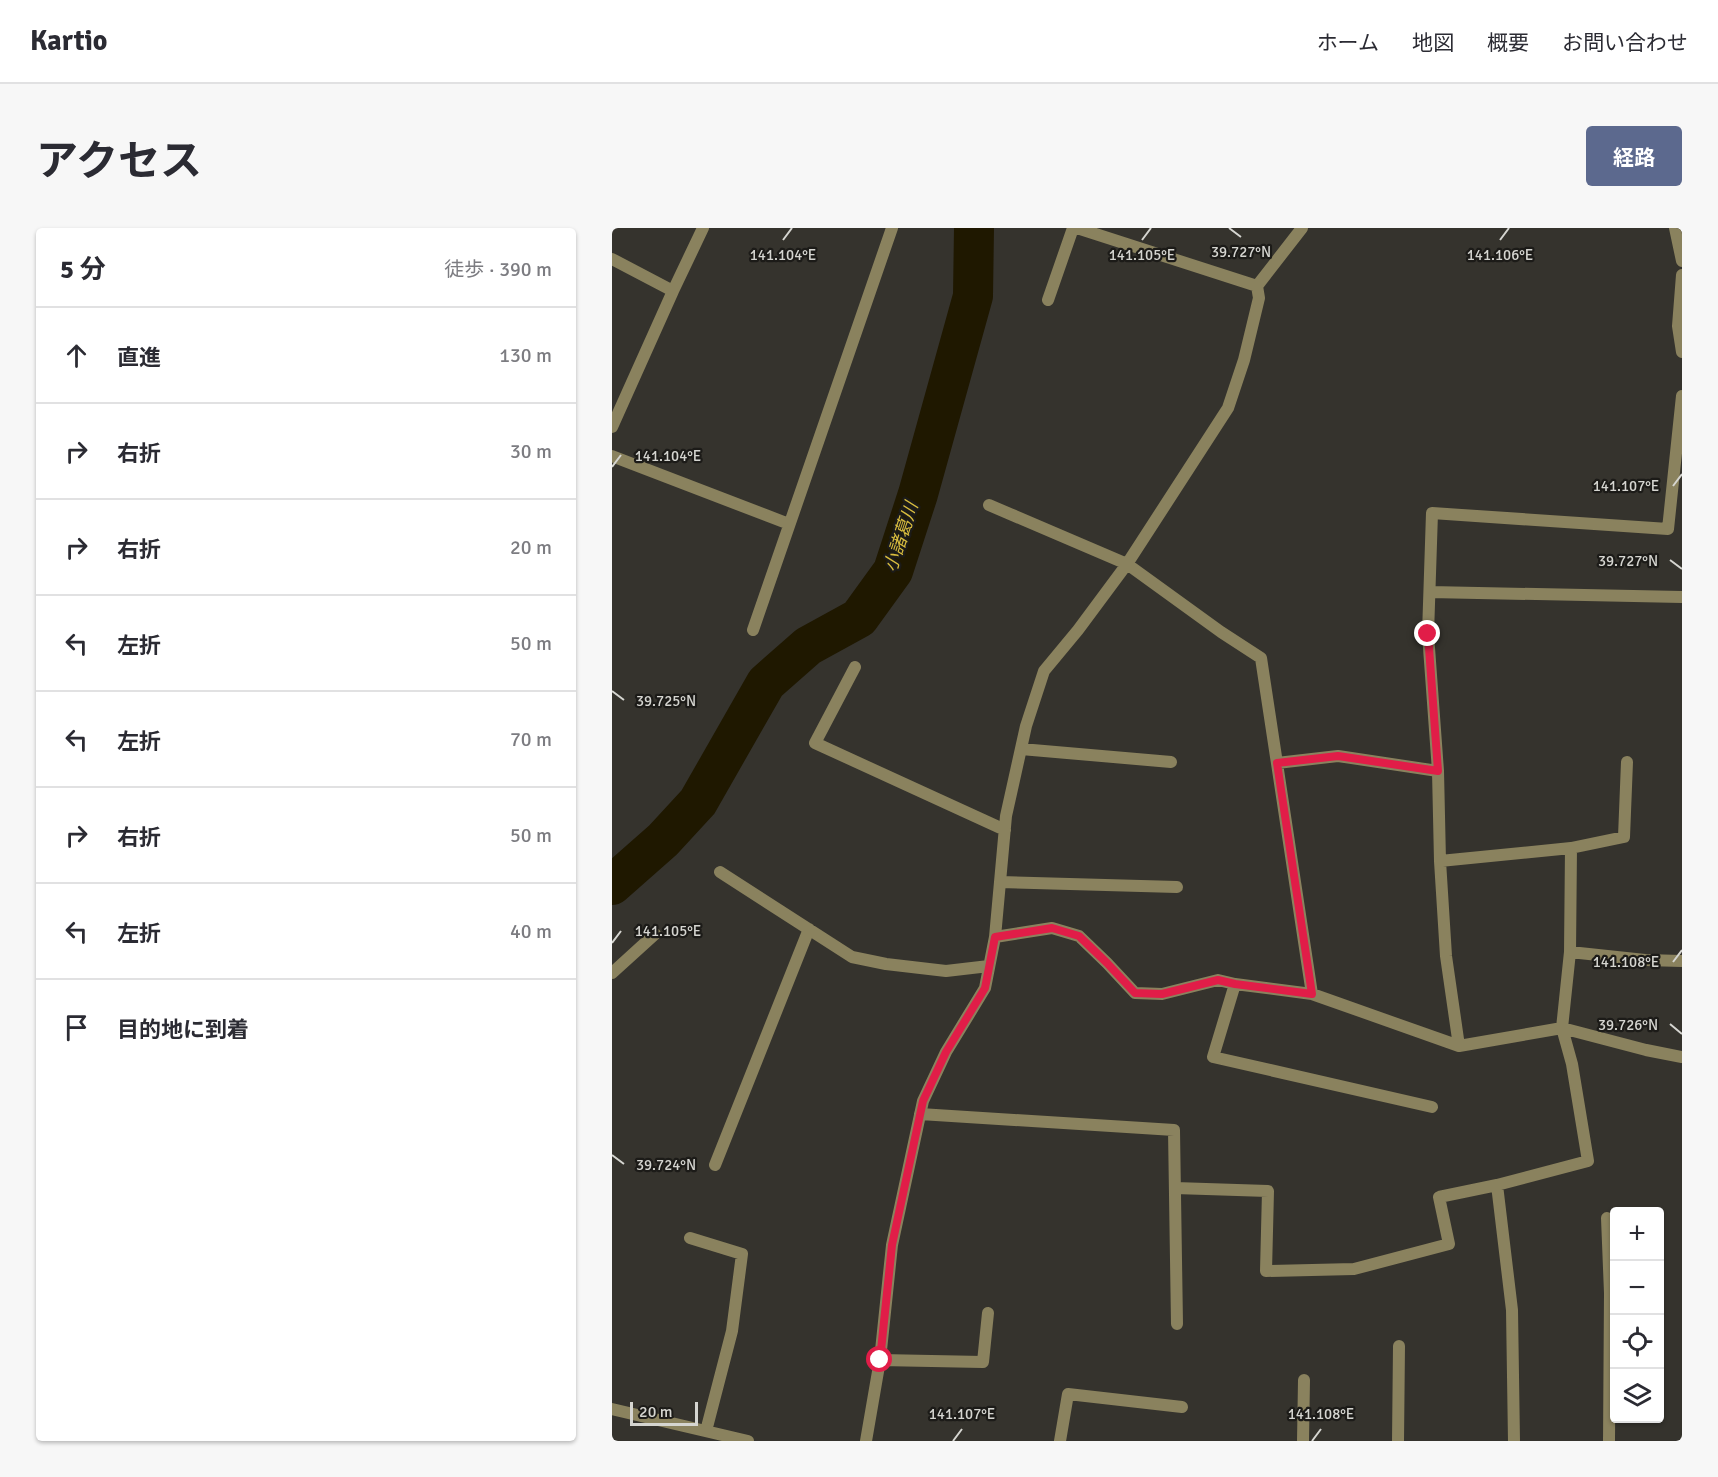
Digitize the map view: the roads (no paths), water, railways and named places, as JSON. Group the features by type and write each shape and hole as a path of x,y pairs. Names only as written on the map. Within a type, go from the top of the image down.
{"street":[{"path":"612,427 704,228"},
{"path":"753,630 892,228"},
{"path":"1048,300 1075,228 1257,286"},
{"path":"866,1441 880,1360 892,1245 923,1101 946,1052 985,988 995,937 1006,816 1026,726 1044,671 1126,564 1228,408 1244,360 1257,308 1259,298 1257,286 1302,228"},
{"path":"1676,228 1682,261"},
{"path":"612,259 673,291"},
{"path":"1682,275 1678,326 1682,350"},
{"path":"1459,1046 1446,956 1440,861 1438,771 1428,634 1432,513 1668,529 1682,396"},
{"path":"612,456 789,524"},
{"path":"989,505 1126,564 1261,658 1312,994"},
{"path":"1430,592 1682,597"},
{"path":"855,667 815,743 1005,830"},
{"path":"1021,749 1171,762"},
{"path":"1277,763 1338,756 1438,771"},
{"path":"1440,861 1571,848 1624,837 1628,762"},
{"path":"1175,1188 1268,1191 1266,1271 1354,1269 1449,1245 1439,1197 1497,1185 1588,1161 1572,1064 1562,1028 1570,952 1571,848"},
{"path":"720,872 852,957 886,964 946,971 989,966"},
{"path":"1000,882 1177,887"},
{"path":"995,937 1052,928 1079,936 1135,993 1162,994 1218,980 1312,994 1459,1046 1562,1028 1682,1057"},
{"path":"715,1165 809,929"},
{"path":"612,973 655,934"},
{"path":"1570,952 1645,960 1682,961"},
{"path":"1235,984 1213,1057 1431,1107"},
{"path":"920,1114 1174,1130 1177,1324"},
{"path":"1497,1185 1512,1310 1514,1441"},
{"path":"1607,1218 1610,1293 1609,1441"},
{"path":"690,1238 742,1254 732,1331 706,1431"},
{"path":"880,1360 983,1362 988,1313"},
{"path":"1398,1441 1399,1346"},
{"path":"1303,1441 1304,1380"},
{"path":"1060,1441 1068,1394 1182,1407"},
{"path":"612,1409 748,1441"}],"waterway":[{"name":"小諸葛川","path":"612,885 663,840 698,802 766,683 808,646 859,618 893,571 918,494 973,296 974,228"}]}
